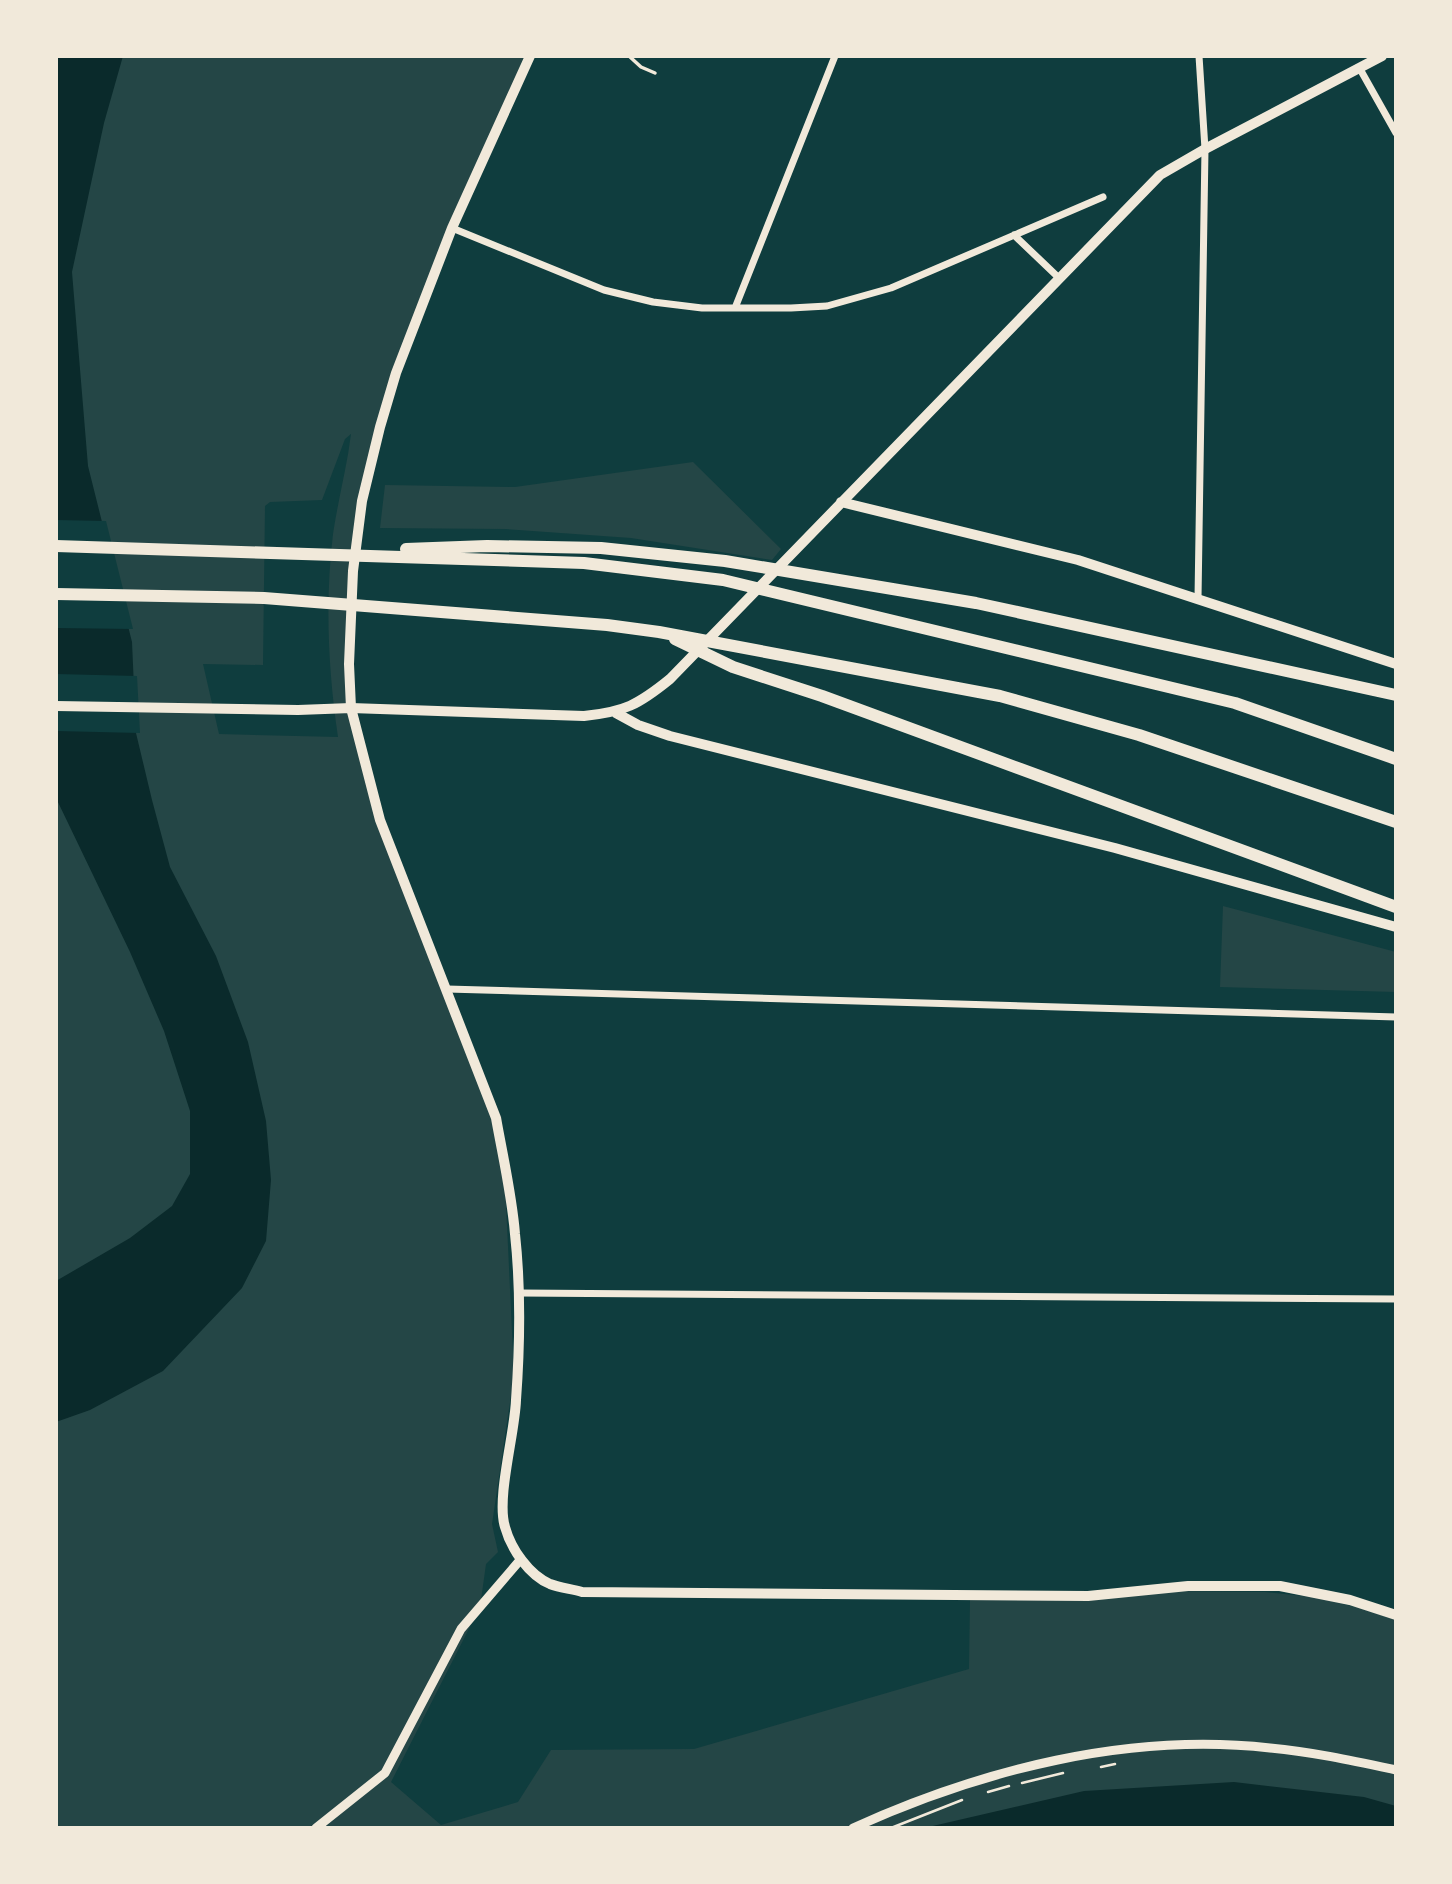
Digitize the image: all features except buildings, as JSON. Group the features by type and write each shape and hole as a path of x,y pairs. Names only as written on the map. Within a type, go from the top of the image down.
{"highway":[{"path":"56,546 584,563 723,580 1235,703 1396,760"},
{"path":"307,553 487,546 601,548 725,561 976,603 1396,695"},
{"path":"56,594 264,598 579,623 659,632 1000,696 1139,734 1396,822"},
{"path":"659,632 733,667 822,696 1396,907"}],"main road":[{"path":"530,56 452,228 396,373 362,500 353,571 349,664 351,708 380,820 413,911 447,989 496,1118 515,1232 519,1293 516,1402 503,1503 504,1525 512,1546 532,1572 550,1584 582,1592 1088,1596 1188,1586 1280,1586 1350,1600 1396,1615"},
{"path":"56,706 298,710 351,708 584,716 615,713 649,696 670,679 806,536 1160,175 1382,56"},
{"path":"841,502 1078,560 1396,664"},
{"path":"615,713 638,725 670,736 1115,848 1396,927"}],"street":[{"path":"735,308 835,56"},
{"path":"1198,598 1205,149 1199,56"},
{"path":"1360,69 1396,133"},
{"path":"452,228 604,290 653,302 702,308 827,306 891,288 1103,197"},
{"path":"1014,235 1059,278"},
{"path":"447,989 1396,1017"},
{"path":"519,1293 1396,1299"},
{"path":"316,1828 385,1773 461,1629 521,1559"},
{"path":"853,1828 897,1808 965,1784 1020,1769 1093,1754 1154,1747 1268,1748 1335,1757 1396,1770"}],"lane":[{"path":"629,56 656,73"}],"path":[{"path":"1093,1768 1118,1764"},
{"path":"1021,1783 1068,1772"},
{"path":"985,1793 1009,1786"},
{"path":"891,1828 973,1797"}],"shaded area":[{"path":"56,56 524,56 401,365 357,534 352,674 359,730 411,912 502,1118 514,1375 492,1524 498,1552 486,1564 480,1607 391,1782 441,1825 518,1802 551,1750 694,1749 969,1669 970,1600 1159,1591 1265,1592 1313,1597 1396,1620 1396,1828 56,1828","holes":["351,434 333,534 329,585 330,661 338,737 219,734 203,664 263,665 265,506 270,502 322,500 345,439"]},
{"path":"56,56 123,56 104,123 72,272 88,466 132,642 136,733 152,800 170,867 216,956 248,1042 266,1121 271,1180 266,1241 242,1288 163,1371 90,1410 56,1422 56,1281 130,1238 172,1206 190,1174 190,1111 164,1031 130,952 56,798"},
{"path":"693,462 781,549 772,560 631,538 505,529 380,528 385,485 515,487"},
{"path":"1223,906 1396,952 1396,992 1220,987"},
{"path":"1234,1782 1364,1797 1396,1806 1396,1828 924,1828 1084,1791"}],"pier":[{"path":"56,520 106,521 133,629 56,628"},
{"path":"56,674 137,676 140,733 56,731"}]}
